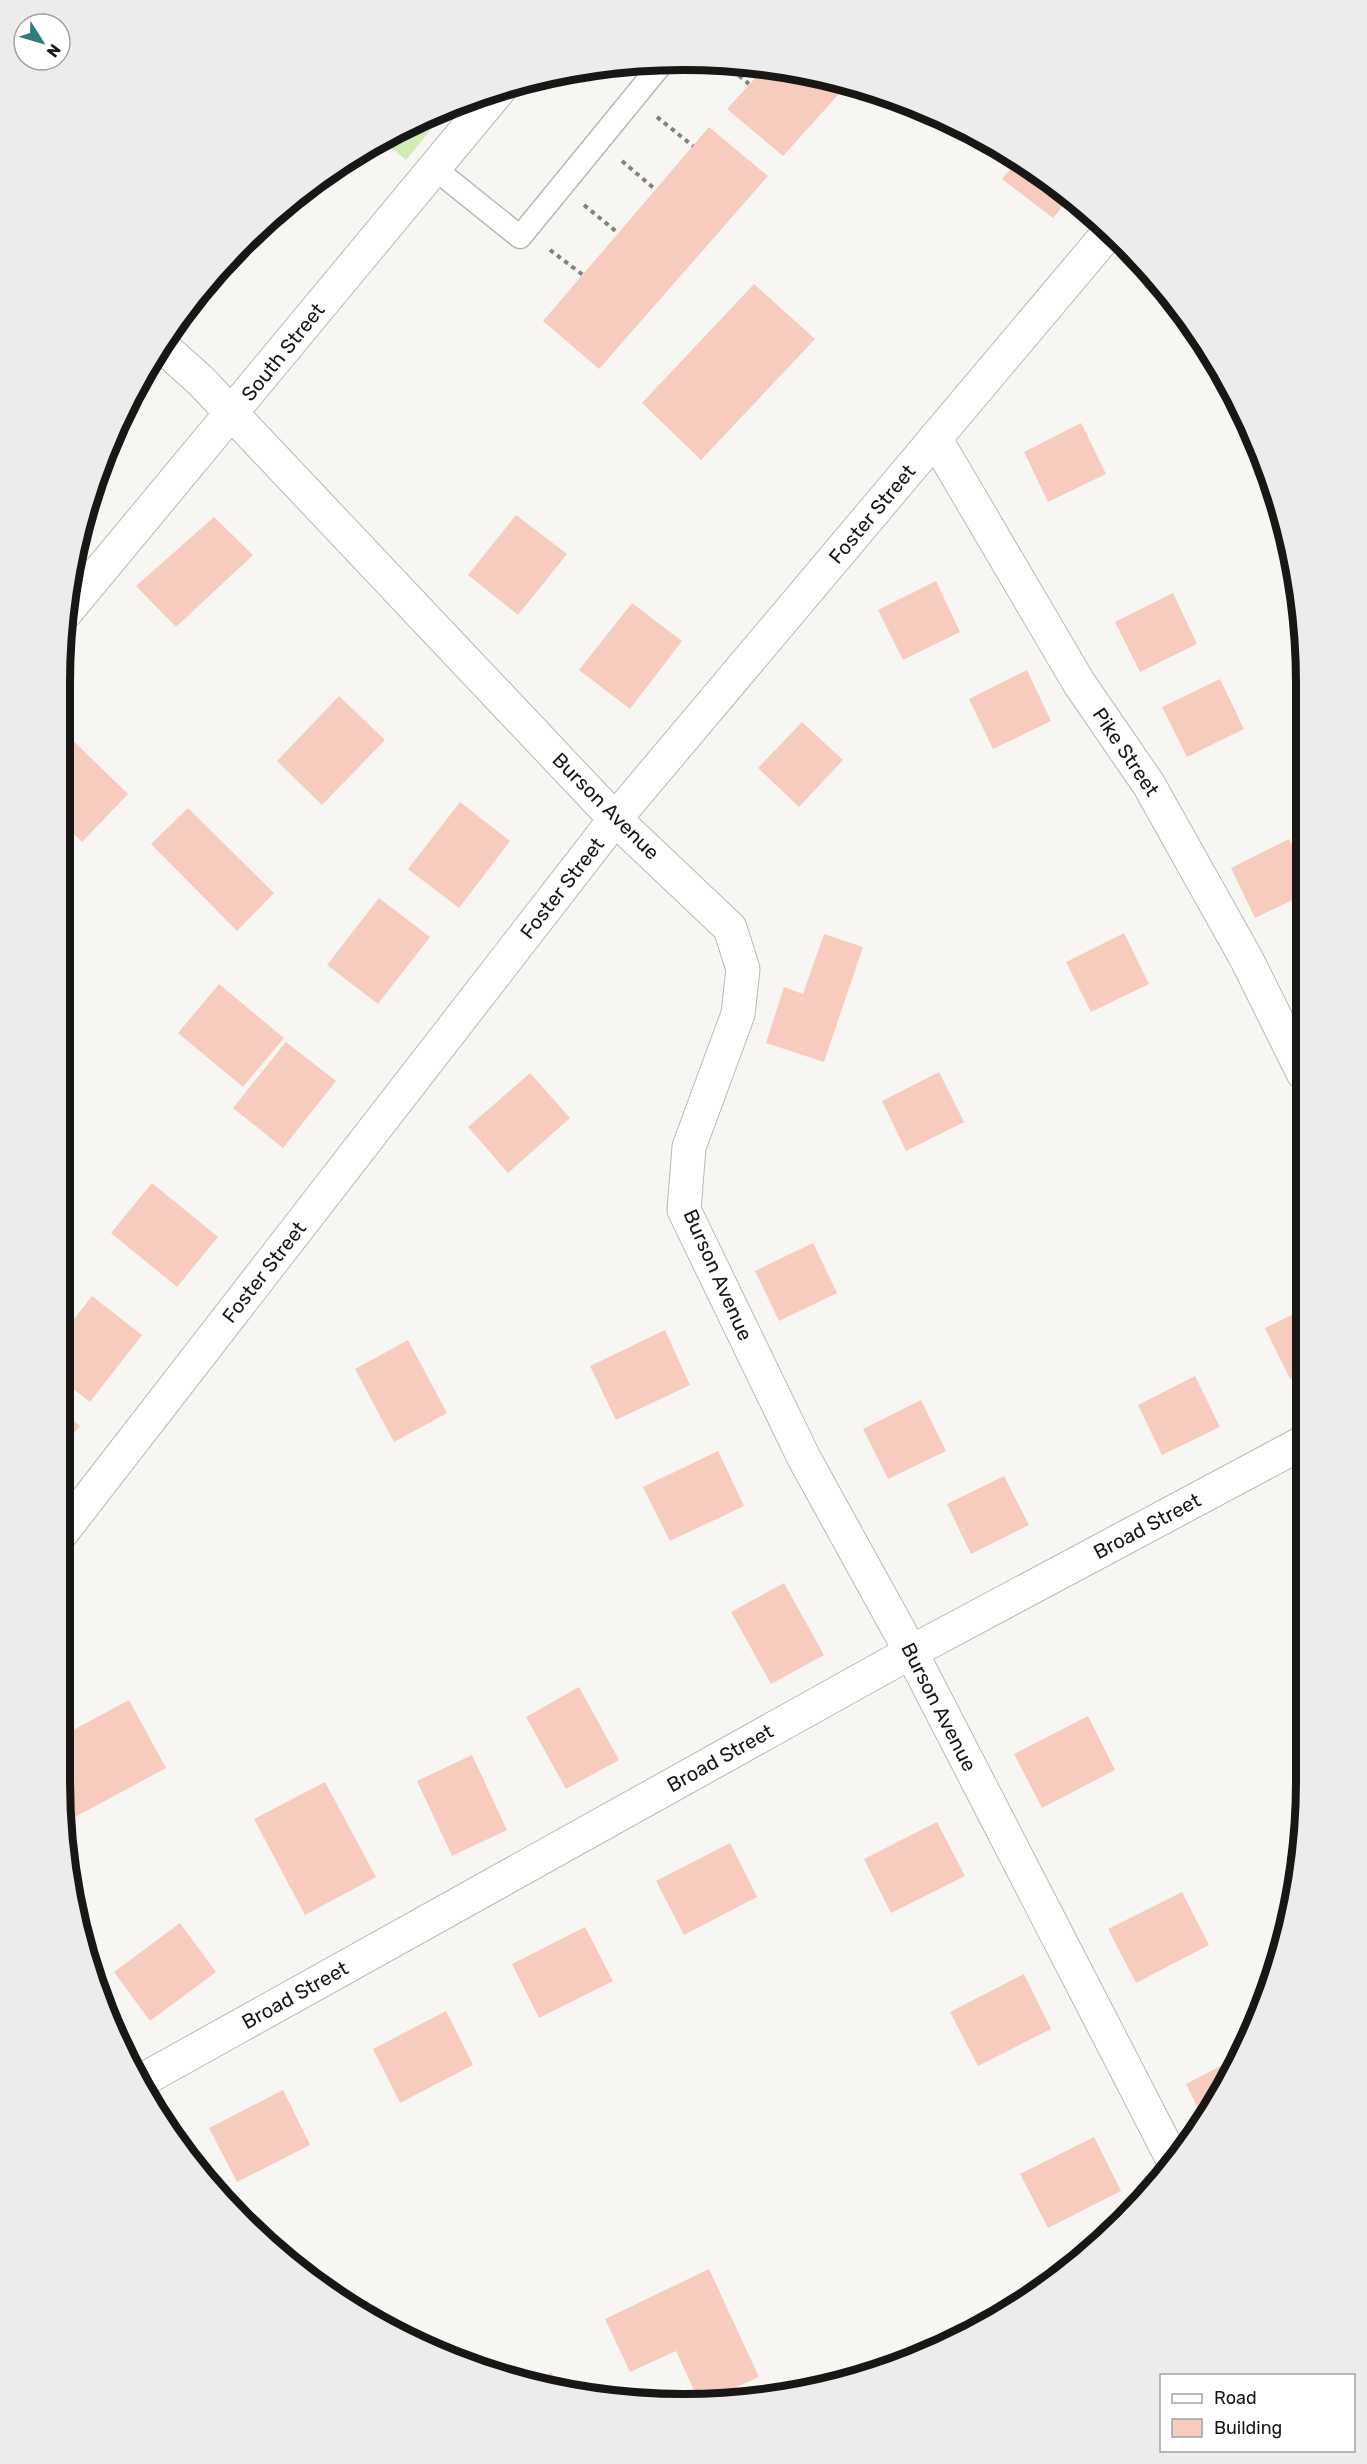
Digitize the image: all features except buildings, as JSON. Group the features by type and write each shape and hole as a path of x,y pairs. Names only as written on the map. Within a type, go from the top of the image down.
{"street":[{"name":"South Street","path":"77,599 489,102"},
{"name":"Foster Street","path":"70,1522 615,819 1104,238"},
{"name":"Burson Avenue","path":"169,352 201,381 615,819 730,928 743,969 738,1014 688,1147 684,1210 804,1458 911,1652 1170,2154"},
{"name":"Pike Street","path":"935,438 1079,682 1149,785 1247,960 1297,1061"},
{"name":"Broad Street","path":"148,2077 911,1652 1297,1446"}],"lane":[{"path":"434,168 520,237 655,71"}],"path":[{"path":"737,73 749,84"},
{"path":"633,98 693,146"},
{"path":"598,141 656,190"},
{"path":"562,186 618,234"},
{"path":"525,230 583,275"}],"green space":[{"path":"437,123 406,160 389,146"}]}
